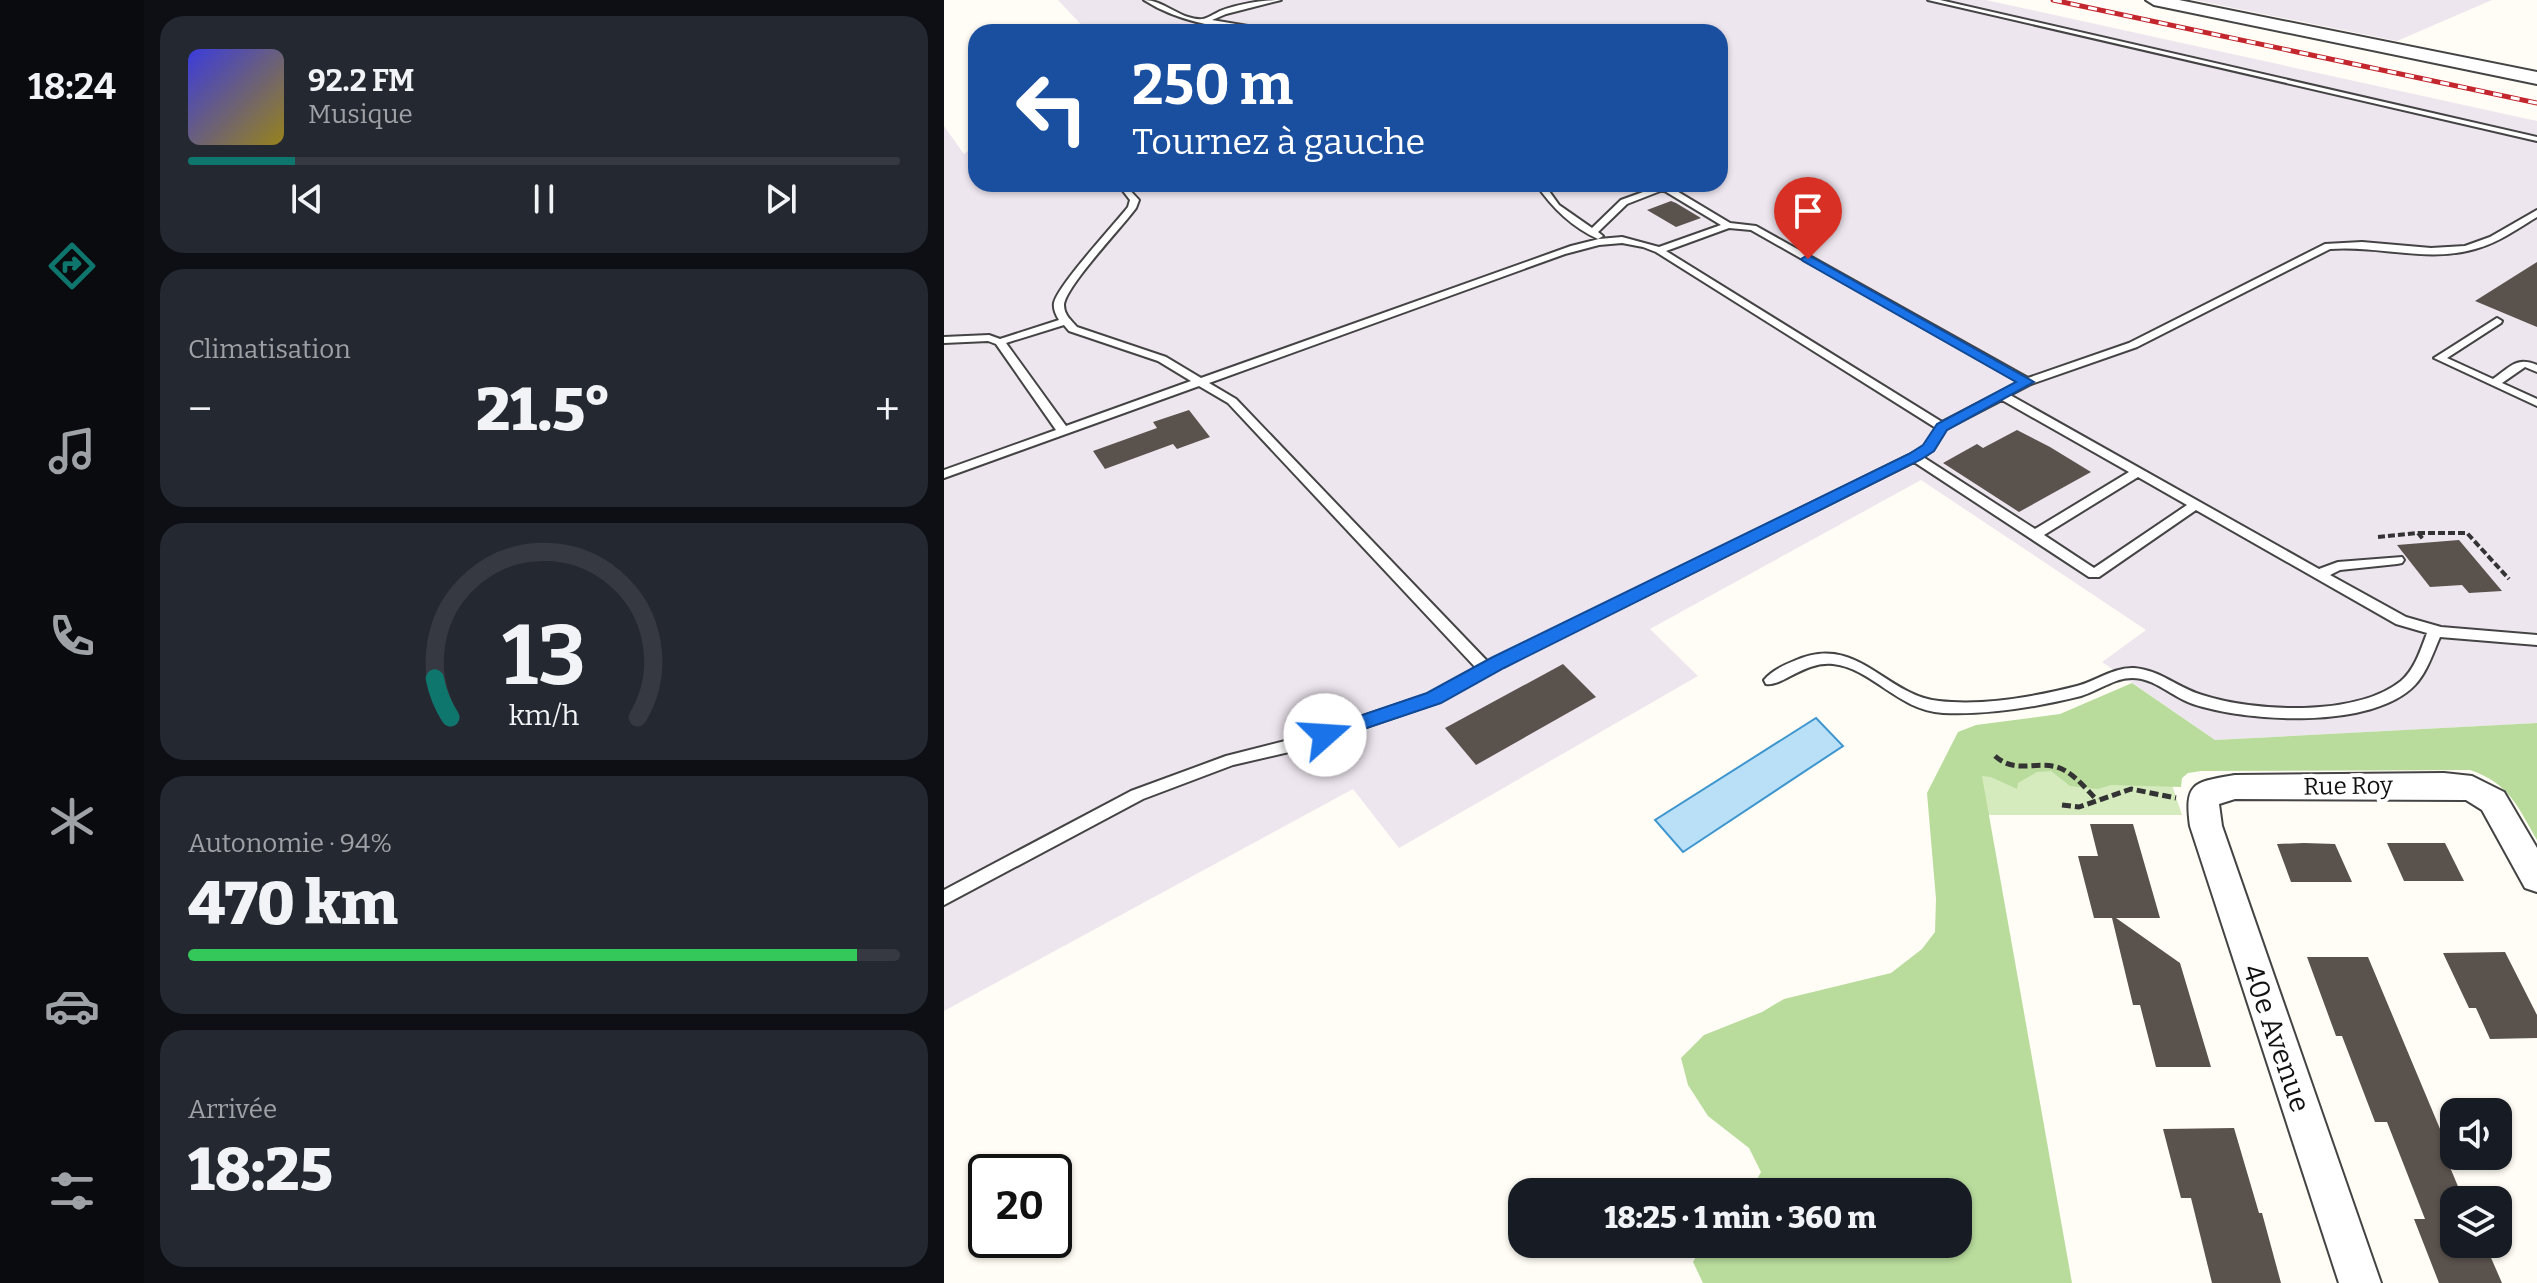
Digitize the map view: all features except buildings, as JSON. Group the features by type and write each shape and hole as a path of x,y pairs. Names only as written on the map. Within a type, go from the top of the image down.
{"street":[{"path":"2154,0 2537,78"},
{"name":"Rue Roy","path":"2191,796 2235,787 2444,785 2472,788 2488,797 2497,807 2537,878"},
{"name":"40e Avenue","path":"2191,796 2201,804 2360,1283"}],"lane":[{"path":"1147,0 1178,17 1219,24"},
{"path":"1203,22 1224,12 1278,0"},
{"path":"1931,0 2537,139"},
{"path":"1128,192 1135,200 1132,208 1068,286 1059,303 1064,322 1073,329 1162,359 1232,401 1486,669"},
{"path":"1546,192 1556,207 1603,240"},
{"path":"1592,233 1624,202 1648,192"},
{"path":"1672,192 1728,225 1753,228 2027,382"},
{"path":"944,898 1137,795 1231,760 1302,743 1434,698 1486,669 1915,457 1929,448 1942,427 2027,382 2133,345 2328,246 2359,243 2434,251 2465,249 2502,234 2537,213"},
{"path":"1659,250 1728,225"},
{"path":"944,474 1562,252 1603,240 1635,240 1659,250 1942,427"},
{"path":"2497,321 2439,358 2537,403"},
{"path":"1000,342 1064,322"},
{"path":"944,340 989,338 1000,342 1063,431"},
{"path":"2494,383 2537,355"},
{"path":"2524,363 2537,369"},
{"path":"2002,395 2401,621 2435,631 2537,640"},
{"path":"1915,457 2094,574 2196,505"},
{"path":"2035,535 2138,472"},
{"path":"2317,575 2338,566 2397,560"},
{"path":"1771,680 1810,660 1821,657 1841,660 1858,666 1917,704 1941,707 2043,697 2081,690 2120,674 2139,673 2193,698 2231,709 2282,713 2331,710 2366,704 2408,683 2421,665 2435,631"}],"path":[{"path":"2418,533 2423,539"},
{"path":"2378,537 2467,533 2509,579"},
{"path":"1995,756 2005,765 2017,769 2038,766 2060,768 2097,800"},
{"path":"2062,805 2083,808 2111,793 2137,789 2191,796"}],"shaded area":[{"path":"1058,0 1986,0 2537,121 2537,723 2215,740 2102,662 2146,630 1921,480 1650,629 1698,676 1399,848 1353,789 944,1011 944,126 964,154 968,151 968,192 1728,192 1728,24 1080,24"},
{"path":"2194,0 2492,0 2397,41"}],"green space":[{"path":"2132,683 2215,740 2537,723 2537,840 2518,807 2503,789 2470,770 2201,771 2188,773 2182,778 2181,787 2111,785 2098,789 2070,786 2051,771 2037,772 2018,783 2017,789 1982,776 2072,1283 1703,1283 1693,1262 1695,1258 1972,1258 1972,1178 1758,1178 1761,1172 1749,1148 1708,1116 1688,1085 1681,1058 1704,1035 1762,1012 1784,999 1891,973 1922,949 1935,932 1936,899 1927,793 1958,732 1976,725 2060,714"},
{"path":"2158,743 2182,815 1988,815 1976,744"}],"water":[{"path":"1816,718 1843,746 1683,852 1655,820"}],"railway":[{"path":"2053,0 2537,103"}],"route":[{"path":"1325,735 1434,698 1497,663 1915,457 1929,448 1942,427 2027,382 1808,259"}]}
